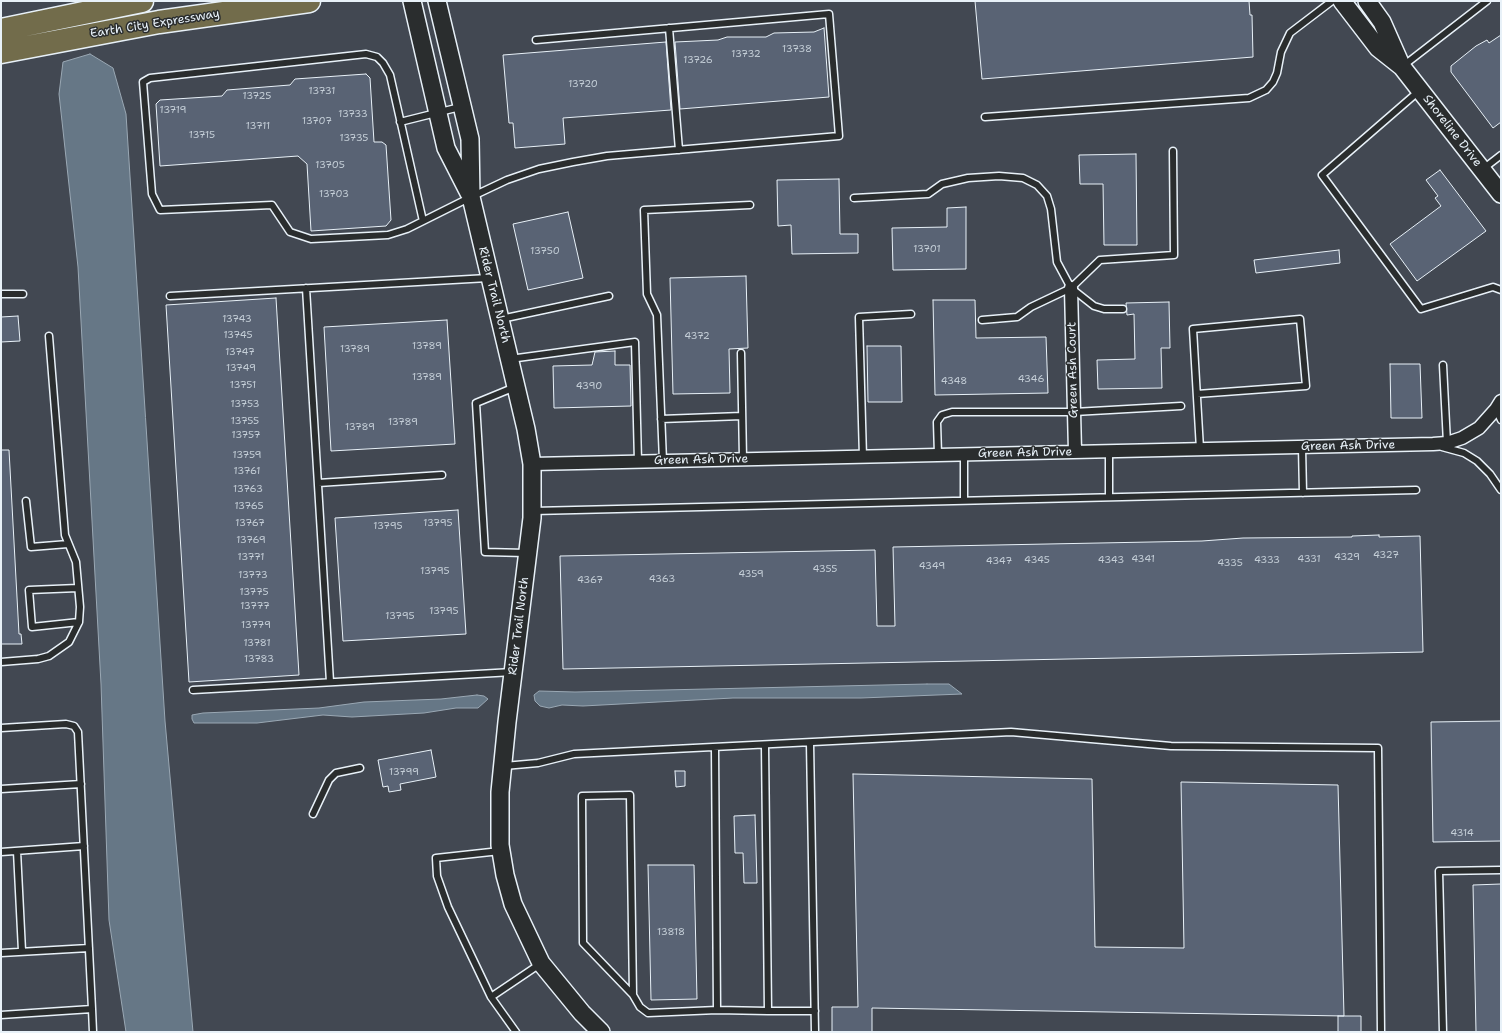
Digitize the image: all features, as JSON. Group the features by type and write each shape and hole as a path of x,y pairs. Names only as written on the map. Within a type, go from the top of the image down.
{"highway":[{"name":"Earth City Expressway","path":"1,30 142,1"},
{"name":"Earth City Expressway","path":"1,52 159,22 310,1"}],"street":[{"name":"Rider Trail North","path":"412,1 439,112 446,148 471,197"},
{"name":"Rider Trail North","path":"437,1 470,139 471,197 526,429 532,464 532,511 528,553 500,792 501,851 513,904 541,963 582,1013 601,1032"},
{"name":"Shoreline Drive","path":"1342,1 1378,48 1402,67 1501,194"},
{"name":"Shoreline Drive","path":"1367,1 1382,22 1402,67"},
{"name":"Green Ash Court","path":"1071,288 1075,452"},
{"name":"Green Ash Drive","path":"532,464 1433,444 1447,443 1462,438 1478,428 1500,410"}],"lane":[{"path":"985,117 1249,98 1266,90 1273,82 1277,73 1281,52 1290,33 1332,1"},
{"path":"1402,67 1487,1"},
{"path":"423,221 390,75 383,63 377,57 366,54 150,78 143,82 152,194 160,210 272,205 290,232 311,239 388,236 423,221 507,180 539,169 607,156 839,136 829,14 536,40"},
{"path":"669,28 679,150"},
{"path":"1420,90 1322,175 1421,309 1493,287 1501,290"},
{"path":"400,122 463,107"},
{"path":"982,320 1017,317 1031,307 1071,288 1100,260 1174,255 1173,151"},
{"path":"1482,170 1501,155"},
{"path":"854,198 928,194 942,184 968,178 999,176 1023,178 1037,185 1046,196 1051,208 1057,262 1071,288 1094,306 1104,309 1123,309"},
{"path":"663,461 657,315 647,294 644,210 750,205"},
{"path":"170,296 490,278"},
{"path":"306,288 330,682"},
{"path":"1,294 23,294"},
{"path":"500,319 609,296"},
{"path":"863,457 860,316 911,314"},
{"path":"1197,394 1306,386 1300,319 1193,329 1200,449"},
{"path":"1,662 49,656 69,642 79,622 80,607 76,562 65,536 49,336"},
{"path":"509,359 635,342 638,462"},
{"path":"741,353 743,459"},
{"path":"1443,364 1447,443"},
{"path":"516,387 476,403 485,552 528,553"},
{"path":"938,455 937,422 942,415 952,412 1074,412 1181,406"},
{"path":"661,418 742,416"},
{"path":"1433,444 1464,453 1477,461 1490,474 1501,490"},
{"path":"1302,447 1303,493"},
{"path":"1108,451 1109,497"},
{"path":"964,455 964,500"},
{"path":"318,483 442,475"},
{"path":"532,511 1416,490"},
{"path":"26,502 31,547 68,544"},
{"path":"78,588 29,590 32,627 79,622"},
{"path":"193,690 513,672"},
{"path":"1,728 66,724 74,726 78,732 93,1032"},
{"path":"503,766 538,763 574,754 715,749 1011,732 1171,746 1378,748 1381,1032"},
{"path":"810,743 815,1032"},
{"path":"765,746 768,1011"},
{"path":"715,749 717,1010"},
{"path":"314,814 329,780 336,773 360,768"},
{"path":"1,790 80,784"},
{"path":"633,995 630,795 582,796 583,943 633,995 640,1007 648,1013 717,1010 815,1011"},
{"path":"1,852 84,846"},
{"path":"17,850 22,952"},
{"path":"501,851 436,858 437,876 441,892 491,997 516,1032"},
{"path":"1443,1032 1439,871 1501,870"},
{"path":"1,953 89,948"},
{"path":"491,997 541,963"},
{"path":"1,1014 92,1009"}],"shaded area":[{"path":"1,1 1501,1 1501,1032 1,1032"}],"water":[{"path":"90,54 113,68 126,114 165,721 193,1032 126,1032 109,920 101,684 78,267 59,94 63,62"},
{"path":"949,684 962,694 861,698 733,698 583,706 562,705 549,708 540,706 535,701 534,695 539,691 575,692"},
{"path":"477,695 484,696 488,699 478,708 456,708 424,713 352,717 323,715 257,723 194,723 192,719 192,715 203,713 319,708 364,702 441,699"}],"building":[{"path":"975,1 1249,1 1250,15 1252,15 1253,57 982,79"},
{"path":"824,28 829,97 680,109 675,42 718,40 727,37 766,37 774,33 814,32"},
{"path":"1501,35 1501,122 1493,128 1451,72 1451,66 1476,46 1487,40 1489,43"},
{"path":"666,42 671,110 563,118 565,144 515,148 513,123 509,123 503,55"},
{"path":"366,74 370,78 374,142 382,142 386,145 391,220 386,226 311,231 307,164 298,156 160,166 156,104 160,100 222,96 227,90 290,85 295,79"},
{"path":"1136,154 1137,245 1104,245 1103,184 1080,184 1079,155"},
{"path":"1440,170 1486,231 1417,281 1390,244 1441,206 1435,198 1438,196 1426,180"},
{"path":"839,179 840,234 858,234 858,253 792,254 791,225 778,226 777,180"},
{"path":"966,207 966,269 893,270 892,228 947,227 947,208"},
{"path":"568,212 583,278 528,290 513,224"},
{"path":"1339,250 1340,263 1256,273 1254,260"},
{"path":"746,276 748,348 729,349 730,393 673,394 670,278"},
{"path":"276,298 299,675 189,682 166,305"},
{"path":"933,300 975,300 976,338 1046,337 1048,393 935,395"},
{"path":"1169,302 1170,348 1161,348 1162,388 1098,389 1097,360 1135,359 1134,314 1127,315 1126,303"},
{"path":"18,316 20,341 1,342 1,317"},
{"path":"447,320 455,444 331,451 324,327"},
{"path":"867,346 901,346 902,402 868,402"},
{"path":"615,351 615,365 630,365 631,406 554,408 553,366 592,365 595,352"},
{"path":"1390,364 1420,364 1422,418 1391,418"},
{"path":"1,450 9,450 19,634 21,634 22,644 1,644"},
{"path":"458,510 466,634 343,641 335,518"},
{"path":"1379,535 1379,537 1420,536 1423,652 563,669 560,556 875,550 877,626 895,626 893,547 1202,541 1243,538 1352,537"},
{"path":"1501,721 1501,841 1433,842 1431,722"},
{"path":"431,750 436,777 400,784 401,790 389,792 388,786 383,787 378,760"},
{"path":"675,771 685,771 685,786 676,787"},
{"path":"853,774 1092,779 1095,947 1184,948 1181,782 1338,785 1344,1016 872,1008 872,1032 832,1032 832,1007 858,1007"},
{"path":"755,815 757,883 744,883 743,853 735,853 734,816"},
{"path":"648,865 694,865 697,999 651,1000"},
{"path":"1501,884 1501,1032 1476,1032 1473,885"},
{"path":"1338,1016 1361,1016 1361,1032 1338,1032"}]}
